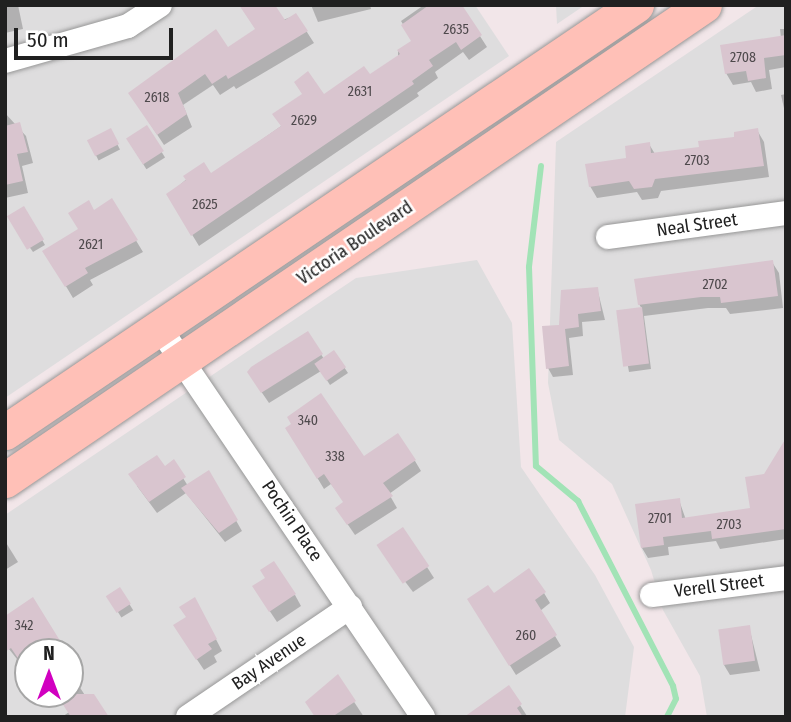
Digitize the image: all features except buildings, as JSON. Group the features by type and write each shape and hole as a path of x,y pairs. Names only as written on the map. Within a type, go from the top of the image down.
{"main road":[{"path":"5,432 636,5"},
{"name":"Victoria Boulevard","path":"5,480 705,5"}],"street":[{"path":"5,61 72,46 128,26 160,5"},
{"name":"Neal Street","path":"608,237 786,213"},
{"name":"Pochin Place","path":"159,327 423,717"},
{"name":"Verell Street","path":"652,595 786,578"},
{"name":"Bay Avenue","path":"188,717 350,607"}],"shaded area":[{"path":"5,5 475,5 509,56 5,398"},
{"path":"556,5 585,5 557,24"},
{"path":"759,5 786,5 786,717 707,717 700,676 663,610 651,570 612,484 559,440 548,383 556,142"},
{"path":"477,260 512,323 521,467 595,575 634,647 625,717 5,717 5,515 356,278"}],"waterway":[{"path":"541,166 529,267 536,466 578,501 673,686 676,699 667,717"}]}
